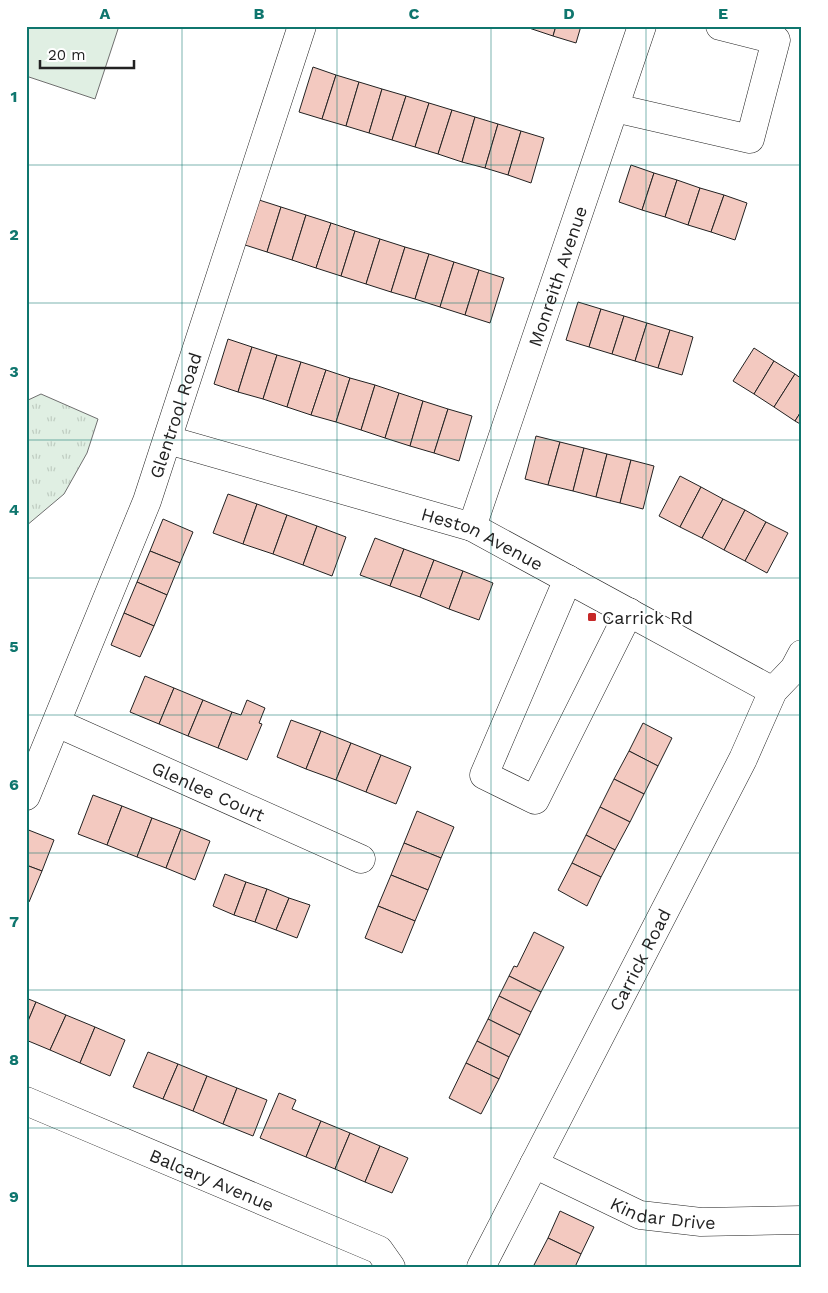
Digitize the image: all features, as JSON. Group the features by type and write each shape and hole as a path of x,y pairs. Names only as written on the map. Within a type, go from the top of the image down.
{"street":[{"name":"Glentrool Road","path":"26,796 147,501 302,26"},
{"name":"Monreith Avenue","path":"472,526 642,26"},
{"path":"614,108 750,139 776,40 720,26"},
{"name":"Heston Avenue","path":"168,440 472,526 774,691"},
{"path":"568,579 484,774 535,800 629,612"},
{"name":"Carrick Road","path":"481,1267 743,759 774,691 794,669 802,654"},
{"name":"Glenlee Court","path":"57,723 361,859"},
{"name":"Balcary Avenue","path":"26,1101 379,1250 391,1267"},
{"name":"Kindar Drive","path":"534,1164 640,1215 701,1222 802,1220"}],"green space":[{"path":"26,26 119,26 95,99 26,76"},
{"path":"41,394 98,419 87,453 64,494 26,526 26,401"}],"building":[{"path":"530,26 556,26 553,36 529,28"},
{"path":"556,26 581,26 576,43 553,36"},
{"path":"313,67 336,75 322,119 299,112"},
{"path":"336,75 359,82 346,126 322,119"},
{"path":"359,82 382,89 369,133 346,126"},
{"path":"382,89 406,96 392,140 369,133"},
{"path":"406,96 429,103 415,147 392,140"},
{"path":"429,103 452,110 438,154 415,147"},
{"path":"452,110 475,117 462,162 438,154"},
{"path":"475,117 498,124 485,168 462,162"},
{"path":"498,124 521,131 508,175 485,168"},
{"path":"521,131 544,138 531,183 508,175"},
{"path":"631,165 654,173 642,210 619,202"},
{"path":"654,173 677,180 665,217 642,210"},
{"path":"677,180 700,188 688,225 665,217"},
{"path":"700,188 724,195 711,232 688,225"},
{"path":"724,195 747,203 735,240 711,232"},
{"path":"256,199 281,207 267,252 242,244"},
{"path":"281,207 306,215 292,260 267,252"},
{"path":"306,215 331,223 316,268 292,260"},
{"path":"331,223 355,231 341,276 316,268"},
{"path":"355,231 380,239 366,284 341,276"},
{"path":"380,239 405,247 391,292 366,284"},
{"path":"405,247 429,254 415,299 391,292"},
{"path":"429,254 454,262 440,307 415,299"},
{"path":"454,262 479,270 465,315 440,307"},
{"path":"479,270 504,278 490,323 465,315"},
{"path":"578,302 601,309 589,347 566,340"},
{"path":"601,309 624,316 612,354 589,347"},
{"path":"624,316 647,323 635,361 612,354"},
{"path":"647,323 670,330 658,368 635,361"},
{"path":"670,330 693,337 682,375 658,368"},
{"path":"228,339 252,347 238,392 214,384"},
{"path":"252,347 277,355 263,399 238,392"},
{"path":"754,348 774,361 754,394 733,381"},
{"path":"277,355 301,362 287,407 263,399"},
{"path":"774,361 795,374 774,407 754,394"},
{"path":"301,362 326,370 311,415 287,407"},
{"path":"326,370 350,378 336,422 311,415"},
{"path":"795,374 802,379 802,410 795,421 774,407"},
{"path":"350,378 375,385 361,430 336,422"},
{"path":"375,385 399,393 385,438 361,430"},
{"path":"399,393 423,401 410,446 385,438"},
{"path":"423,401 448,409 434,453 410,446"},
{"path":"448,409 472,416 459,461 434,453"},
{"path":"802,410 802,425 795,421"},
{"path":"536,436 560,442 548,485 525,479"},
{"path":"560,442 584,448 573,491 548,485"},
{"path":"584,448 607,454 596,497 573,491"},
{"path":"607,454 631,460 620,503 596,497"},
{"path":"631,460 654,466 643,509 620,503"},
{"path":"680,476 701,487 680,527 659,516"},
{"path":"701,487 723,499 702,538 680,527"},
{"path":"228,494 257,504 243,544 213,533"},
{"path":"723,499 745,510 724,550 702,538"},
{"path":"257,504 287,515 273,554 243,544"},
{"path":"745,510 766,522 745,561 724,550"},
{"path":"287,515 317,526 303,565 273,554"},
{"path":"163,519 193,532 180,563 150,551"},
{"path":"766,522 788,533 767,573 745,561"},
{"path":"317,526 346,537 332,576 303,565"},
{"path":"375,538 404,549 390,586 360,575"},
{"path":"404,549 434,560 420,597 390,586"},
{"path":"150,551 180,563 167,595 137,582"},
{"path":"434,560 463,571 449,609 420,597"},
{"path":"463,571 493,583 479,620 449,609"},
{"path":"137,582 167,595 154,626 124,613"},
{"path":"124,613 154,626 140,657 111,645"},
{"path":"145,676 174,688 159,724 130,712"},
{"path":"174,688 203,700 188,736 159,724"},
{"path":"203,700 232,712 218,748 188,736"},
{"path":"247,700 265,708 259,723 262,724 247,760 218,748 232,712 241,715"},
{"path":"291,720 321,731 306,769 277,757"},
{"path":"643,723 672,738 658,766 629,751"},
{"path":"321,731 351,743 336,780 306,769"},
{"path":"351,743 381,755 366,792 336,780"},
{"path":"629,751 658,766 644,794 614,779"},
{"path":"381,755 411,767 396,804 366,792"},
{"path":"614,779 644,794 630,822 600,807"},
{"path":"93,795 122,806 107,845 78,834"},
{"path":"122,806 152,818 137,857 107,845"},
{"path":"600,807 630,822 615,850 586,835"},
{"path":"417,811 454,827 441,858 404,843"},
{"path":"152,818 181,829 166,868 137,857"},
{"path":"26,829 54,840 42,871 26,865"},
{"path":"181,829 210,841 195,880 166,868"},
{"path":"586,835 615,850 601,877 572,863"},
{"path":"404,843 441,858 428,890 391,875"},
{"path":"572,863 601,877 587,906 558,890"},
{"path":"26,865 42,871 29,902 26,901"},
{"path":"225,874 246,882 234,915 213,906"},
{"path":"391,875 428,890 415,921 378,906"},
{"path":"246,882 267,889 255,922 234,915"},
{"path":"267,889 289,898 276,930 255,922"},
{"path":"289,898 310,905 297,938 276,930"},
{"path":"378,906 415,921 402,953 365,938"},
{"path":"534,932 564,947 541,992 509,976 514,966 517,967"},
{"path":"509,976 541,992 531,1012 499,996"},
{"path":"499,996 531,1012 520,1035 488,1019"},
{"path":"26,998 36,1002 26,1026"},
{"path":"36,1002 66,1015 50,1050 26,1040 26,1026"},
{"path":"66,1015 95,1027 80,1063 50,1050"},
{"path":"488,1019 520,1035 509,1057 477,1041"},
{"path":"95,1027 125,1040 110,1076 80,1063"},
{"path":"477,1041 509,1057 499,1079 466,1063"},
{"path":"148,1052 178,1064 163,1099 133,1087"},
{"path":"466,1063 499,1079 481,1114 449,1098"},
{"path":"178,1064 207,1076 193,1111 163,1099"},
{"path":"207,1076 237,1088 223,1124 193,1111"},
{"path":"237,1088 267,1100 253,1136 223,1124"},
{"path":"279,1093 296,1100 292,1109 321,1121 306,1157 260,1138"},
{"path":"321,1121 350,1133 335,1169 306,1157"},
{"path":"350,1133 380,1146 365,1182 335,1169"},
{"path":"380,1146 408,1158 392,1193 365,1182"},
{"path":"560,1211 594,1227 581,1254 548,1238"},
{"path":"548,1238 581,1254 575,1267 537,1267 534,1265"}],"place":[{"name":"Carrick Rd","path":"592,617"}]}
